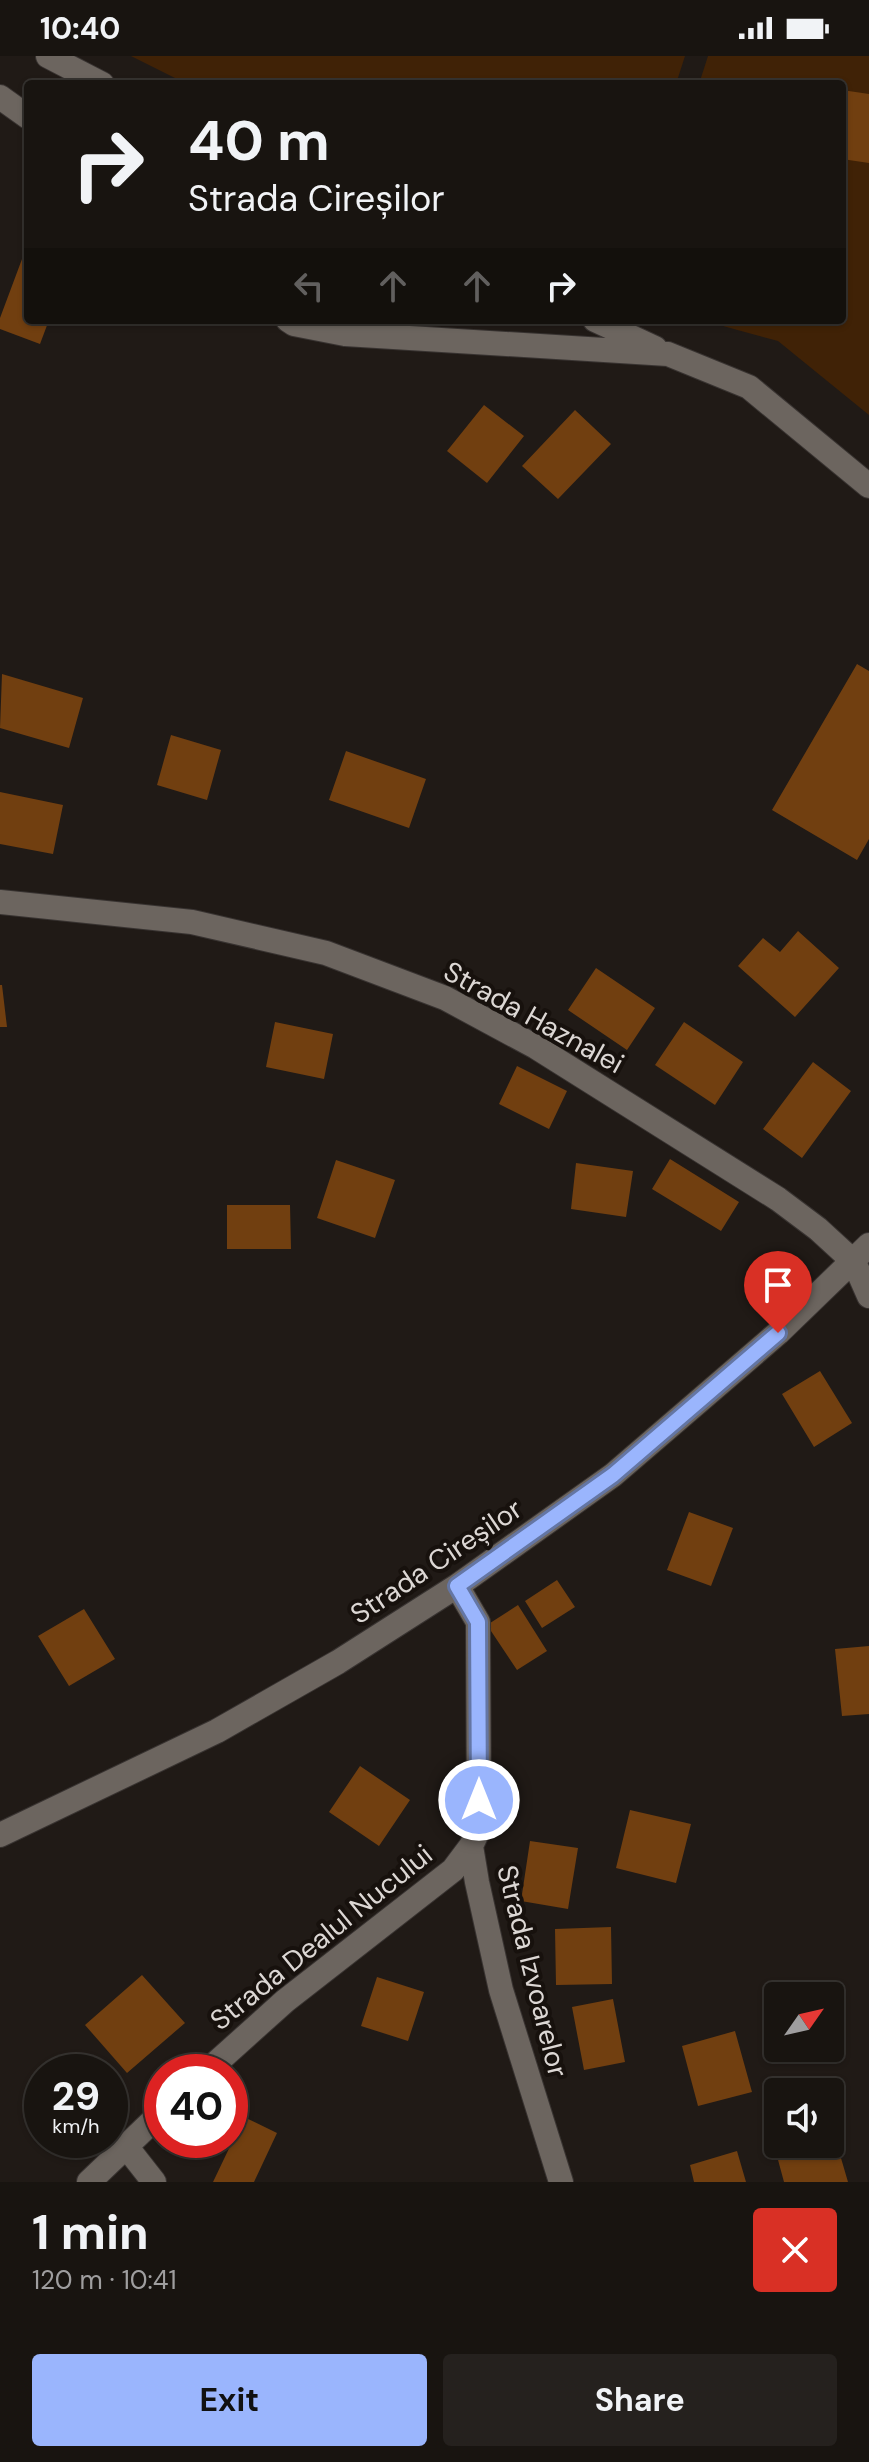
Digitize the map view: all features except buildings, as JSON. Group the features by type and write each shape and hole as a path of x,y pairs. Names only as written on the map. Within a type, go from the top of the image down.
{"street":[{"path":"48,56 94,80"},
{"path":"0,97 24,114"},
{"path":"294,324 345,334 668,354"},
{"path":"604,324 749,387 869,486"},
{"name":"Strada Haznalei","path":"0,902 192,922 326,953 445,998 536,1047 861,1254"},
{"path":"861,1254 869,1296"},
{"name":"Strada Cireșilor","path":"0,1835 217,1731 338,1662 457,1586 613,1475 778,1333 861,1254"},
{"name":"Strada Izvoarelor","path":"457,1586 478,1622 479,1829 471,1846 501,1990 561,2182"},
{"name":"Strada Dealul Nucului","path":"226,2054 285,2001 453,1870 471,1846"},
{"path":"128,2142 144,2128"},
{"path":"128,2149 154,2182"},
{"path":"89,2182 112,2158"}],"shaded area":[{"path":"131,56 685,56 677,80 179,80"},
{"path":"708,56 869,56 869,415 778,341 716,324 846,324 846,80 700,80"}],"route":[{"path":"479,1800 478,1622 457,1586 613,1475 778,1333"}]}
